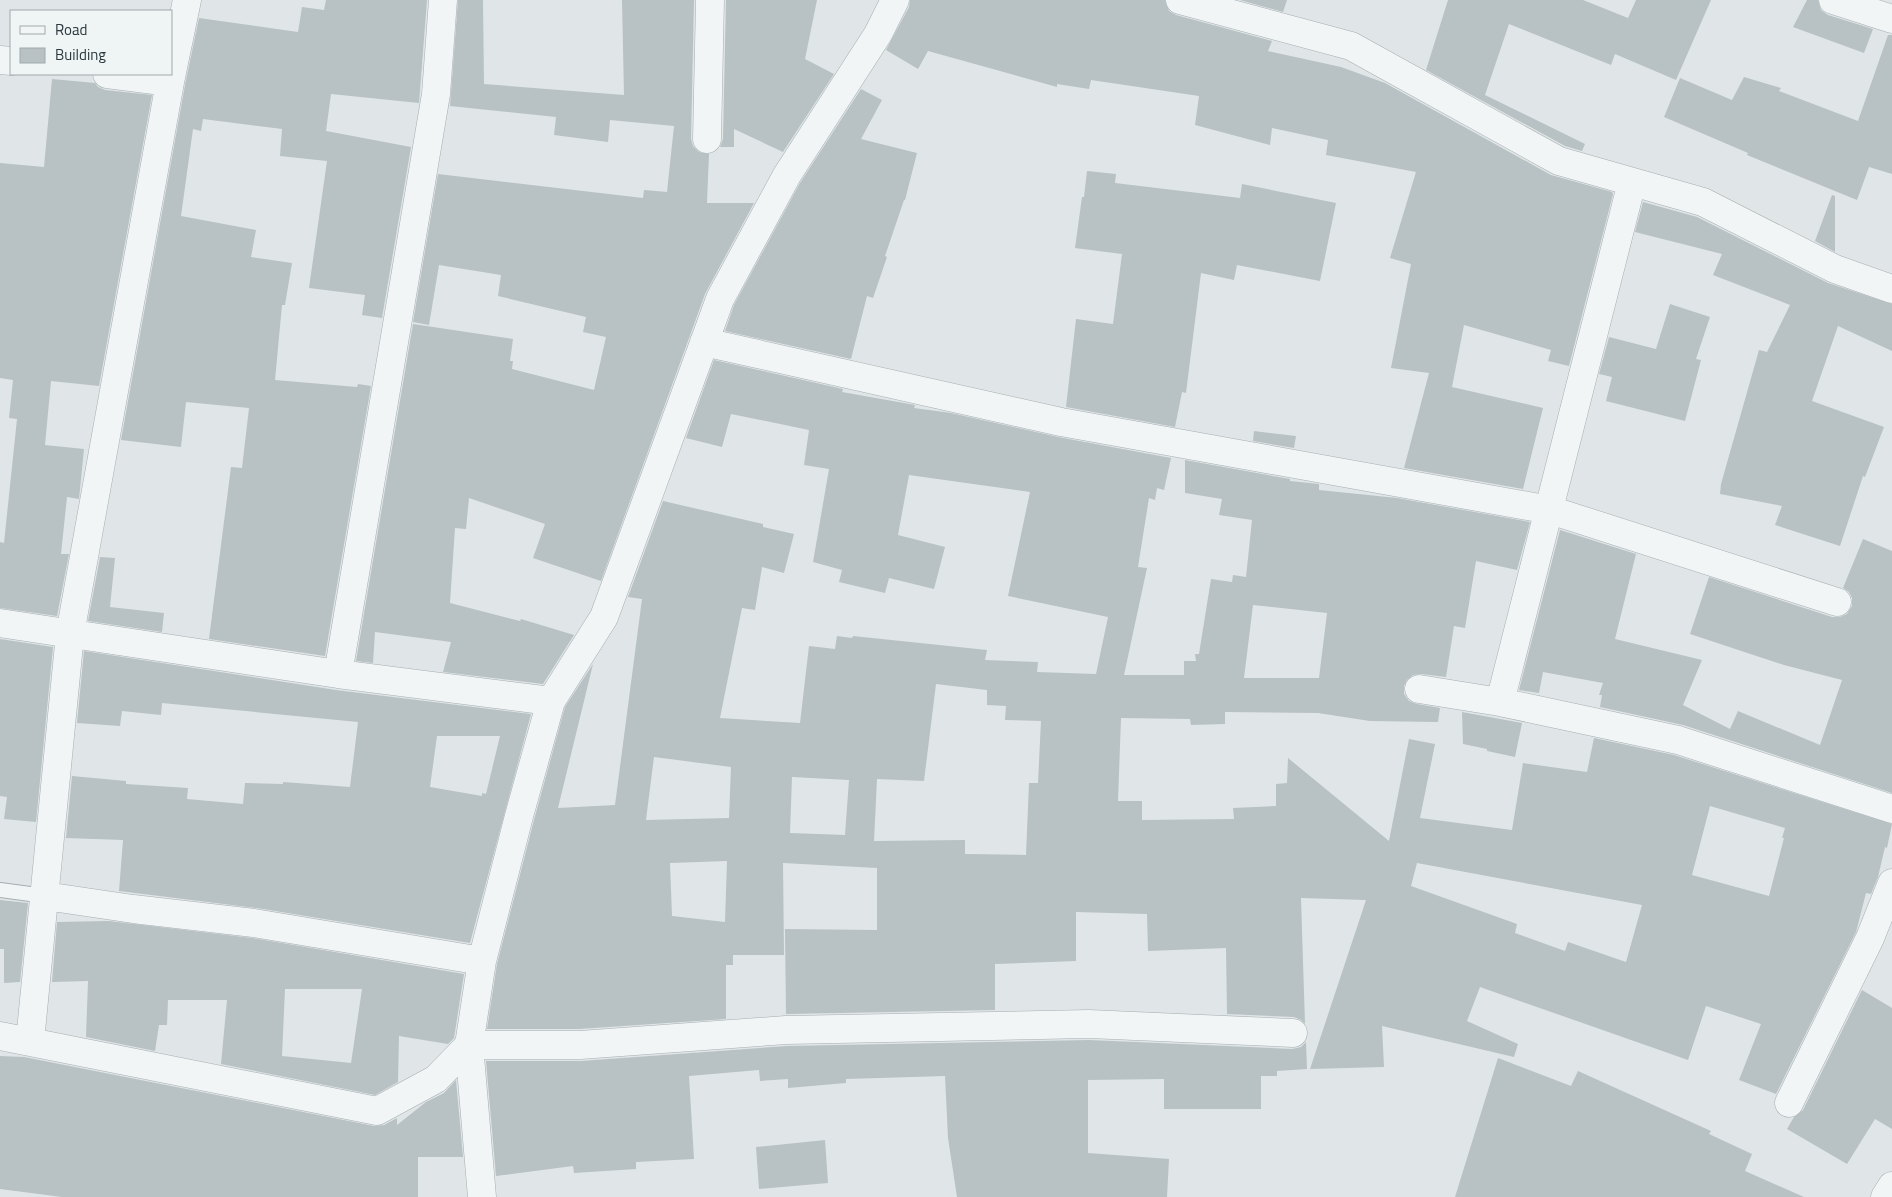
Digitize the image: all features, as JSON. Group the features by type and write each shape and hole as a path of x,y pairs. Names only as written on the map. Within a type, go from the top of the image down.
{"street":[{"path":"172,72 187,0"},
{"path":"338,674 436,94 443,0"},
{"path":"707,139 710,0"},
{"path":"482,1197 469,1045 482,961 551,701 604,617 720,299 787,176 878,34 895,0"},
{"path":"1180,0 1351,46 1559,161 1703,202 1834,269 1892,289"},
{"path":"1833,0 1892,19"},
{"path":"115,75 170,82"},
{"path":"30,1041 70,634 171,75"},
{"path":"1500,702 1632,182"},
{"path":"704,342 1062,422 1550,510 1836,602"},
{"path":"0,623 338,674 551,701"},
{"path":"1419,689 1500,702 1678,740 1892,808"},
{"path":"1789,1104 1870,938 1892,883"},
{"path":"45,896 133,909 254,923 482,961"},
{"path":"0,1036 377,1111 436,1079 469,1045 580,1045 786,1030 1079,1024 1293,1033"},
{"path":"1885,1197 1892,1186"}],"lane":[{"path":"0,890 45,896"}],"building":[{"path":"326,0 427,0 419,103 331,94 326,131 411,147 382,318 362,315 365,295 309,288 327,161 280,156 282,129 203,119 201,131 193,129 181,216 256,230 251,257 292,263 285,305 282,305 275,380 357,387 358,384 371,386 325,656 209,639 231,467 242,468 249,408 186,402 181,447 121,440 185,85 199,18 298,32 302,7 324,10"},
{"path":"458,0 483,0 484,84 624,95 622,0 694,0 691,139 693,146 699,152 709,154 707,203 754,203 705,294 601,581 533,558 545,524 469,498 466,529 455,528 450,603 520,621 521,619 574,635 543,684 443,672 451,642 375,632 373,663 356,661 413,324 513,339 510,361 513,361 512,369 594,390 606,337 583,332 586,317 498,296 501,275 439,265 429,325 413,322 438,174 643,198 644,190 667,192 674,126 610,120 608,142 554,135 556,117 450,106"},
{"path":"726,0 817,0 805,59 834,74 783,152 734,129 734,147 720,147 723,139"},
{"path":"910,0 1165,0 1169,11 1176,15 1272,41 1268,51 1341,67 1385,83 1551,175 1612,192 1569,366 1548,361 1551,350 1464,325 1452,387 1543,408 1523,489 1404,468 1429,373 1391,368 1411,264 1390,258 1416,172 1326,155 1328,140 1272,128 1270,145 1195,125 1199,96 1091,80 1089,89 1057,84 1057,87 928,51 918,69 886,50 909,7"},
{"path":"1240,0 1287,0 1283,12"},
{"path":"1448,0 1583,0 1628,18 1636,0 1711,0 1676,80 1615,54 1611,65 1509,24 1485,95 1585,144 1582,151 1565,146 1426,70"},
{"path":"1807,0 1818,0 1821,10 1828,15 1873,29 1864,53 1793,27"},
{"path":"1888,35 1892,35 1892,174 1869,167 1857,200 1747,155 1748,153 1664,117 1680,78 1732,100 1744,77 1781,88 1779,91 1858,121"},
{"path":"52,79 95,83 98,87 105,90 152,95 99,386 51,381 45,445 84,449 79,499 67,497 61,554 69,554 57,616 0,608 0,542 4,543 17,419 9,418 13,380 0,378 0,163 44,167"},
{"path":"861,89 882,100 861,139 917,153 905,200 885,256 887,257 873,298 867,296 851,359 725,331 734,305 800,183"},
{"path":"1087,171 1116,174 1115,183 1240,198 1242,184 1336,203 1320,281 1237,265 1234,280 1201,273 1186,393 1182,392 1175,427 1066,407 1076,319 1113,324 1122,254 1075,248"},
{"path":"1832,195 1835,196 1835,252 1815,241"},
{"path":"1643,202 1697,217 1828,283 1892,304 1892,351 1838,326 1812,401 1884,427 1865,477 1863,476 1840,546 1775,525 1782,506 1720,494 1721,484 1759,350 1767,352 1790,305 1713,275 1722,254 1635,232"},
{"path":"1670,304 1710,317 1696,359 1701,360 1685,421 1606,401 1612,377 1599,374 1609,337 1656,349"},
{"path":"714,360 843,389 842,392 915,405 914,408 951,413 1058,437 1171,458 1164,490 1157,488 1155,500 1149,498 1138,567 1147,568 1124,675 1184,675 1184,661 1196,661 1195,654 1199,654 1211,579 1232,582 1233,575 1246,577 1252,520 1219,515 1222,499 1185,493 1185,460 1290,479 1290,481 1319,484 1319,490 1397,498 1530,522 1517,570 1476,561 1465,628 1454,626 1446,677 1413,675 1404,686 1404,694 1409,701 1440,708 1438,722 1370,721 1318,713 1225,712 1225,724 1191,725 1190,719 1121,718 1118,801 1142,801 1142,820 1234,819 1233,808 1276,806 1276,784 1287,783 1288,758 1389,841 1409,739 1435,744 1420,818 1512,830 1523,763 1587,772 1594,738 1674,755 1892,824 1878,877 1871,894 1866,893 1856,932 1776,1094 1739,1080 1761,1024 1706,1006 1688,1060 1480,987 1467,1021 1518,1044 1514,1057 1382,1026 1384,1067 1310,1069 1366,900 1301,898 1305,1024 1294,1017 1227,1014 1226,948 1148,951 1147,914 1076,912 1076,961 995,964 995,1010 786,1014 785,929 877,930 877,868 783,863 784,955 733,955 733,965 726,965 726,1019 579,1029 487,1029 497,964 565,707 593,664 558,808 615,805 642,599 628,597 663,501 763,524 763,527 794,534 784,573 762,567 755,610 742,608 720,718 800,723 809,646 835,649 837,636 987,650 985,660 1038,662 1037,672 1096,674 1108,617 1008,596 1030,492 909,475 898,535 945,547 934,589 889,578 885,593 839,582 842,570 813,562 829,469 804,465 809,430 731,414 722,447 686,438","holes":["1253,605 1327,613 1319,678 1244,678","936,684 987,690 987,705 1006,706 1005,720 1041,721 1038,783 1029,783 1026,855 965,854 965,840 874,841 877,779 924,781","654,757 731,767 729,818 646,820","792,777 849,780 845,835 790,833","1710,806 1785,828 1769,896 1692,875","727,861 725,922 672,916 670,863","1417,863 1642,905 1626,962 1568,942 1565,951 1515,933 1517,924 1411,886"]},
{"path":"1254,431 1296,436 1294,448 1253,441"},
{"path":"1560,530 1636,554 1615,639 1702,660 1683,705 1730,729 1738,711 1820,745 1842,680 1784,665 1690,634 1709,577 1832,617 1840,617 1847,614 1852,606 1852,598 1849,592 1843,588 1863,539 1892,551 1892,793 1683,725 1600,707 1602,695 1599,695 1603,683 1543,672 1539,693 1519,690"},
{"path":"100,557 115,558 110,607 164,613 162,632 88,621"},
{"path":"0,639 53,647 36,822 4,819 7,797 0,796"},
{"path":"84,651 336,690 531,714 470,943 257,908 119,891 123,840 66,838 72,776 126,781 126,784 188,788 187,799 243,804 245,783 283,784 283,782 350,787 358,722 162,703 161,715 122,711 120,726 77,723","holes":["437,736 500,736 486,794 482,793 482,796 430,787"]},
{"path":"1462,712 1522,723 1515,757 1463,744"},
{"path":"0,900 28,903 20,982 4,983 4,949 0,949"},
{"path":"109,921 252,938 464,974 454,1038 448,1044 399,1036 398,1082 375,1095 221,1064 227,1000 168,1000 167,1025 159,1025 155,1051 86,1037 88,981 52,982 57,922","holes":["285,989 362,989 351,1063 282,1056"]},
{"path":"1862,990 1892,1008 1892,1129 1875,1119 1847,1164 1787,1129 1794,1117 1803,1110"},
{"path":"1089,1040 1292,1049 1301,1047 1306,1042 1307,1069 1277,1071 1277,1076 1261,1076 1261,1109 1164,1109 1164,1079 1088,1080 1088,1153 1169,1159 1167,1197 957,1197 948,1138 945,1076 846,1079 846,1083 788,1088 788,1079 760,1081 759,1070 689,1076 694,1159 636,1162 636,1169 574,1173 573,1166 496,1176 486,1061 581,1061 787,1046"},
{"path":"0,1056 24,1057 374,1126 384,1125 397,1118 397,1125 426,1102 444,1093 456,1080 463,1157 418,1157 418,1197 62,1197 0,1189"},
{"path":"1498,1058 1571,1086 1578,1071 1711,1131 1709,1134 1752,1154 1745,1171 1804,1197 1455,1197"},
{"path":"825,1140 828,1183 759,1189 756,1147"}]}
